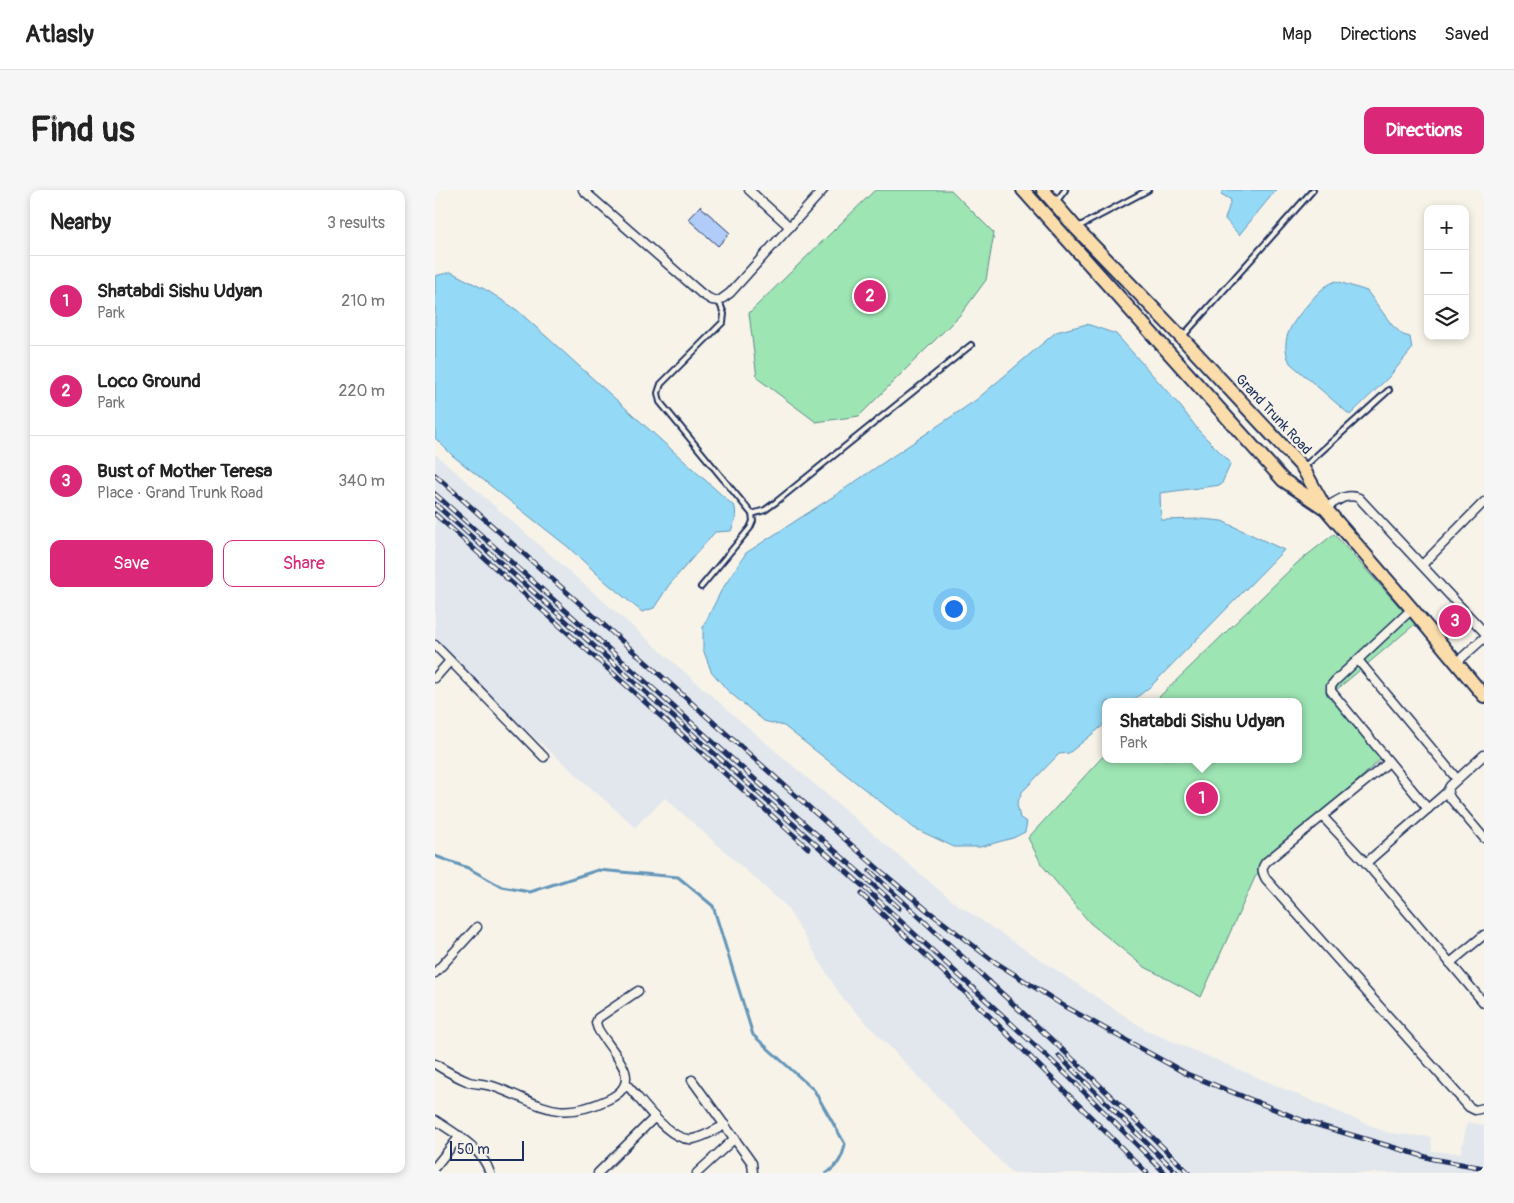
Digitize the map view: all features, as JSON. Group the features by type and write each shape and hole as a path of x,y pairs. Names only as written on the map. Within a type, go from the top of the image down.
{"main road":[{"path":"1023,190 1283,480 1325,508"},
{"name":"Grand Trunk Road","path":"1043,190 1076,228 1303,468 1325,508 1484,696"}],"street":[{"path":"583,190 702,294 712,300 719,301 730,294 823,190"},
{"path":"749,190 790,227"},
{"path":"1325,508 1347,496 1353,495 1359,498 1484,632"},
{"path":"1422,565 1484,502"},
{"path":"1412,609 1335,681 1331,686 1331,691 1428,808"},
{"path":"1456,663 1484,638"},
{"path":"435,645 544,757"},
{"path":"1358,660 1457,779"},
{"path":"435,678 450,661"},
{"path":"1365,863 1447,792 1457,779 1484,755"},
{"path":"1389,762 1266,862 1262,867 1262,873 1469,1107 1475,1110 1484,1108"},
{"path":"1447,792 1484,838"},
{"path":"1323,817 1365,863 1484,1003"},
{"path":"435,973 477,927"},
{"path":"1450,963 1484,936"},
{"path":"435,1064 453,1076 470,1082 493,1086 538,1106 557,1111 576,1111 592,1107 612,1098 621,1091 626,1084 627,1076 623,1067 601,1036 597,1023 600,1015 638,991"},
{"path":"692,1080 752,1163 753,1173"},
{"path":"626,1084 655,1117 670,1131 683,1138 691,1140 701,1137 725,1125"},
{"path":"598,1173 655,1117"},
{"path":"435,1120 460,1136 482,1157 487,1163 490,1173"},
{"path":"435,1168 460,1136"},
{"path":"697,1173 735,1138"}],"lane":[{"path":"1055,203 1065,190"},
{"path":"1076,228 1148,190"},
{"path":"1182,338 1313,190"},
{"path":"701,587 750,528 753,521 752,514 661,402 658,393 661,384 723,322 724,314 719,301"},
{"path":"752,514 765,510 971,345"},
{"path":"1303,468 1389,390"}],"shaded area":[{"path":"435,454 766,743 951,900 1146,1030 1388,1133 1431,1137 1432,1151 1461,1153 1467,1122 1484,1125 1484,1173 1012,1173 842,998 786,906 665,798 635,827 483,692 435,643"}],"green space":[{"path":"875,190 951,190 994,233 986,280 961,314 859,416 816,422 757,378 749,313"},
{"path":"1334,534 1415,624 1329,696 1383,757 1256,875 1201,997 1143,966 1090,923 1042,865 1028,838 1102,757 1102,763 1302,763 1302,698 1158,698 1297,563"}],"water":[{"path":"1224,190 1276,190 1239,235 1225,219 1231,200 1221,194"},
{"path":"451,272 488,291 517,310 735,507 736,518 731,531 715,532 669,585 654,608 642,612 568,547 453,456 435,438 435,276"},
{"path":"1336,281 1367,291 1392,325 1403,335 1410,337 1412,349 1389,377 1350,415 1290,363 1286,346 1289,330 1298,316 1321,290"},
{"path":"1087,324 1116,334 1181,407 1199,431 1231,463 1221,485 1160,493 1161,520 1202,519 1222,521 1284,550 1151,686 1136,698 1102,698 1102,726 1069,753 1059,754 1022,792 1017,804 1020,818 1027,822 1025,832 1013,838 980,847 954,847 914,828 784,726 764,721 728,691 711,671 703,649 703,627 721,591 746,553 976,400 1056,332"}],"building":[{"path":"700,206 730,233 718,246 688,219"}],"waterway":[{"path":"435,856 468,868 502,887 530,892 598,870 678,877 713,906 753,1035 814,1090 845,1144 839,1161 834,1168 826,1173"}],"railway":[{"path":"435,475 883,873 928,911 992,960 1064,1006 1187,1074 1304,1121 1433,1159 1484,1168"},
{"path":"435,494 899,908"},
{"path":"435,504 867,890 1068,1076 1165,1173"},
{"path":"435,514 808,848"},
{"path":"870,871 1080,1066 1189,1173"},
{"path":"861,894 972,999 1147,1173"},
{"path":"1059,1056 1177,1173"}],"place":[{"name":"Loco Ground","path":"870,296"},
{"name":"Bust of Mother Teresa","path":"1455,621"},
{"name":"Shatabdi Sishu Udyan","path":"1202,798"}]}
